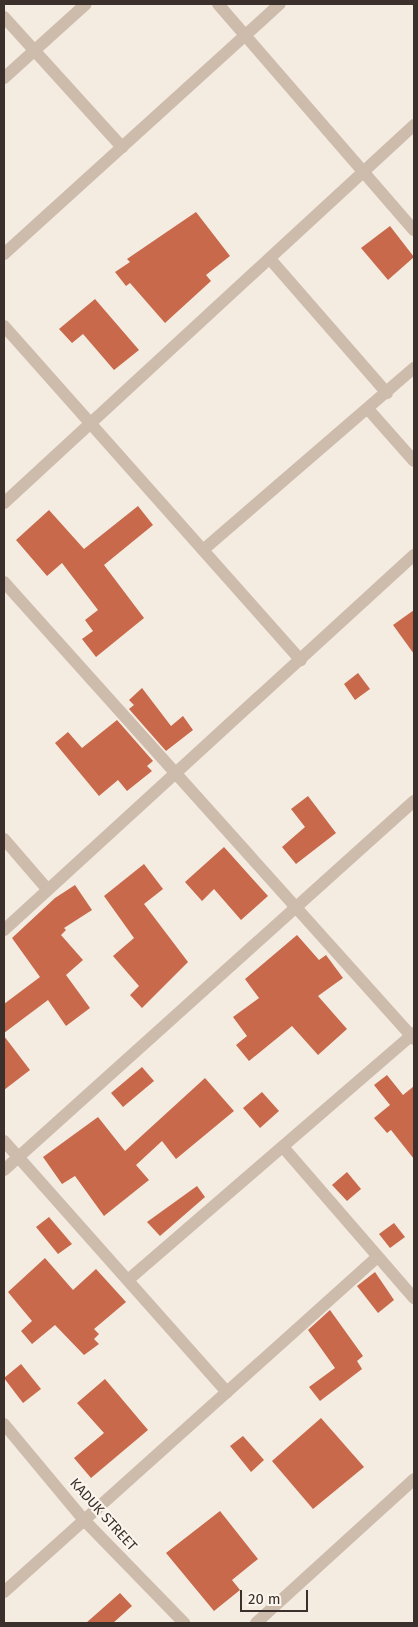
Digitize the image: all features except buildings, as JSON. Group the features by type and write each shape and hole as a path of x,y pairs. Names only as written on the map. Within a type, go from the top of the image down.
{"street":[{"path":"4,78 86,4"},
{"path":"218,4 414,230"},
{"path":"4,254 280,4"},
{"path":"4,17 122,147"},
{"path":"4,503 414,125"},
{"path":"270,259 387,393"},
{"path":"4,326 301,660"},
{"path":"203,550 414,368"},
{"path":"368,409 414,461"},
{"path":"4,930 177,775 414,555"},
{"path":"4,582 413,1036 128,1280"},
{"path":"4,1170 414,801"},
{"path":"4,839 48,890"},
{"path":"4,1141 227,1392"},
{"path":"283,1147 376,1258 414,1298"},
{"path":"4,1592 376,1258"},
{"name":"KADUK STREET","path":"4,1424 84,1520 184,1623"},
{"path":"256,1623 414,1479"}]}
